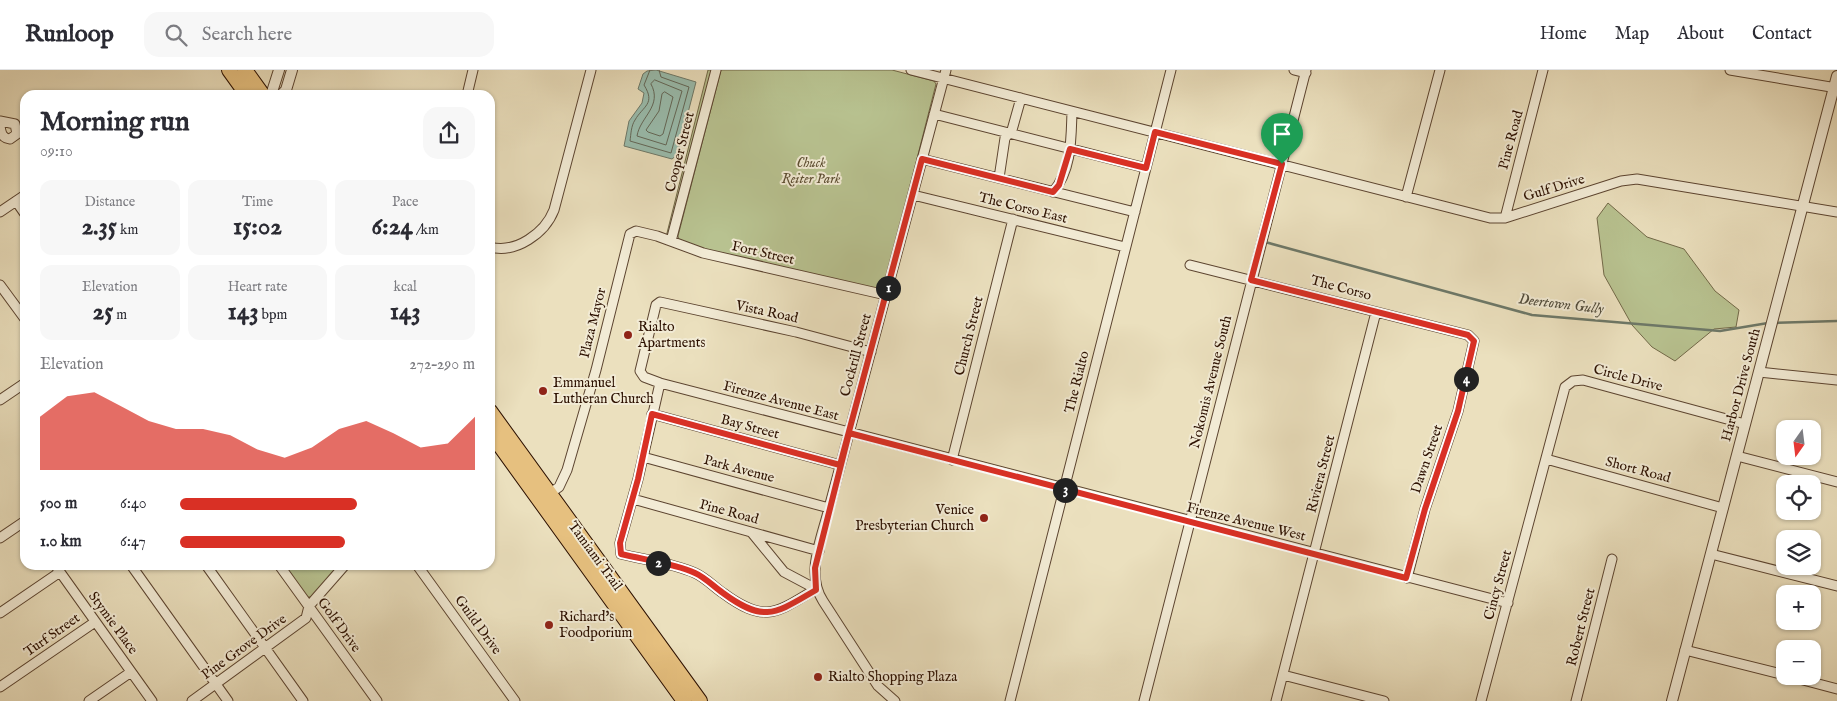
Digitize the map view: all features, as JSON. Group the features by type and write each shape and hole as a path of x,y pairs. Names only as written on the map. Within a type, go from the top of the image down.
{"main road":[{"path":"229,70 243,90"},
{"path":"245,70 259,90"},
{"name":"Tamiami Trail","path":"495,419 545,497 684,701"},
{"name":"Tamiami Trail","path":"495,441 545,497 700,701"}],"street":[{"path":"273,90 279,70"},
{"path":"286,90 292,70"},
{"path":"468,90 473,70"},
{"path":"495,249 514,248 547,225 554,210 591,70"},
{"name":"Cooper Street","path":"672,241 716,70"},
{"name":"Gulf Drive","path":"910,70 945,74 1072,112 1490,218 1505,218 1629,179 1647,180 1837,212"},
{"name":"The Rialto","path":"1010,701 1171,70"},
{"path":"1294,70 1306,72"},
{"path":"1406,197 1440,70"},
{"name":"Pine Road","path":"1505,218 1543,70"},
{"path":"1730,70 1835,88"},
{"name":"Nokomis Avenue South","path":"1144,701 1306,72"},
{"name":"Cockrill Street","path":"816,590 814,575 829,508 945,74"},
{"name":"Harbor Drive South","path":"1672,701 1837,76"},
{"path":"999,178 1005,138 1010,133 1020,98"},
{"path":"1053,192 1059,185 1070,149 1072,112"},
{"path":"934,114 1146,168"},
{"path":"0,121 15,124 18,129 17,134 10,139 4,138 0,126"},
{"path":"922,159 1135,212"},
{"name":"The Corso East","path":"913,194 1126,247"},
{"path":"0,212 20,198"},
{"path":"16,201 20,207"},
{"name":"Church Street","path":"952,460 1013,219"},
{"name":"Fort Street","path":"636,231 672,241 702,253 886,295"},
{"name":"Plaza Mayor","path":"545,497 559,487 567,470 596,370 630,234 636,231"},
{"name":"The Corso","path":"1190,265 1468,335 1474,341 1474,349"},
{"path":"0,285 20,312"},
{"name":"Firenze Avenue East","path":"658,303 640,371 644,377 660,383 1064,490"},
{"name":"Vista Road","path":"658,303 796,332 871,352"},
{"name":"Riviera Street","path":"1276,701 1376,312"},
{"name":"Dawn Street","path":"1406,578 1425,509 1458,411 1474,349"},
{"path":"1759,372 1837,380"},
{"name":"Circle Drive","path":"1541,477 1563,391 1569,383 1578,380 1745,424"},
{"path":"660,383 633,499 620,543 621,554 695,573 734,601 763,613 779,611 816,590"},
{"path":"0,400 20,386"},
{"name":"Bay Street","path":"652,414 840,465"},
{"path":"1737,456 1837,482"},
{"name":"Park Avenue","path":"643,457 829,508"},
{"name":"Short Road","path":"1546,458 1724,508"},
{"name":"Cincy Street","path":"1481,701 1541,477"},
{"name":"Firenze Avenue West","path":"1064,490 1508,603"},
{"name":"Pine Road","path":"633,499 819,551"},
{"path":"0,538 20,525"},
{"path":"752,533 784,572 816,590 878,686 895,701"},
{"path":"1711,554 1837,586"},
{"name":"Robert Street","path":"1576,701 1612,559"},
{"path":"0,613 56,570"},
{"name":"Stymie Place","path":"58,570 152,701"},
{"path":"135,570 228,701"},
{"path":"210,570 303,701"},
{"name":"Golf Drive","path":"283,570 377,701"},
{"name":"Pine Grove Drive","path":"192,701 306,618 309,606 341,570"},
{"name":"Guild Drive","path":"422,570 515,701"},
{"name":"Turf Street","path":"0,687 95,622"},
{"path":"1686,650 1776,673"},
{"path":"89,701 132,672"},
{"path":"1283,675 1384,701"},
{"path":"1821,685 1837,689"}],"green space":[{"path":"708,70 717,70 675,235 666,237"},
{"name":"Chuck Reiter Park","path":"721,70 892,70 934,81 936,84 882,290 693,248 679,240 678,236"},
{"path":"1608,203 1647,237 1684,249 1715,291 1739,310 1736,327 1714,329 1675,361 1652,347 1632,325 1604,275 1597,218"},
{"path":"286,570 336,570 312,597 307,597"}],"water":[{"path":"656,70 696,82 677,155 672,159 624,146 629,121 642,103 644,93 638,89 643,74 647,71"}],"waterway":[{"name":"Deertown Gully","path":"1265,242 1532,315 1720,331 1768,323"},
{"name":"Deertown Gully","path":"1774,323 1837,321"}],"place":[{"name":"Rialto Apartments","path":"628,335"},
{"name":"Emmanuel Lutheran Church","path":"543,391"},
{"name":"Venice Presbyterian Church","path":"984,518"},
{"name":"Richard's Foodporium","path":"549,625"},
{"name":"Rialto Shopping Plaza","path":"818,677"}],"route":[{"path":"1155,132 1282,164 1251,280 1468,335 1474,341 1474,349 1458,411 1425,509 1406,578 849,433 815,568 814,582 816,590 786,608 763,613 754,611 734,601 705,578 695,573 621,554 620,543 638,479 652,414 840,465 922,159 1053,192 1059,185 1070,149 1146,168 1155,132"}]}
